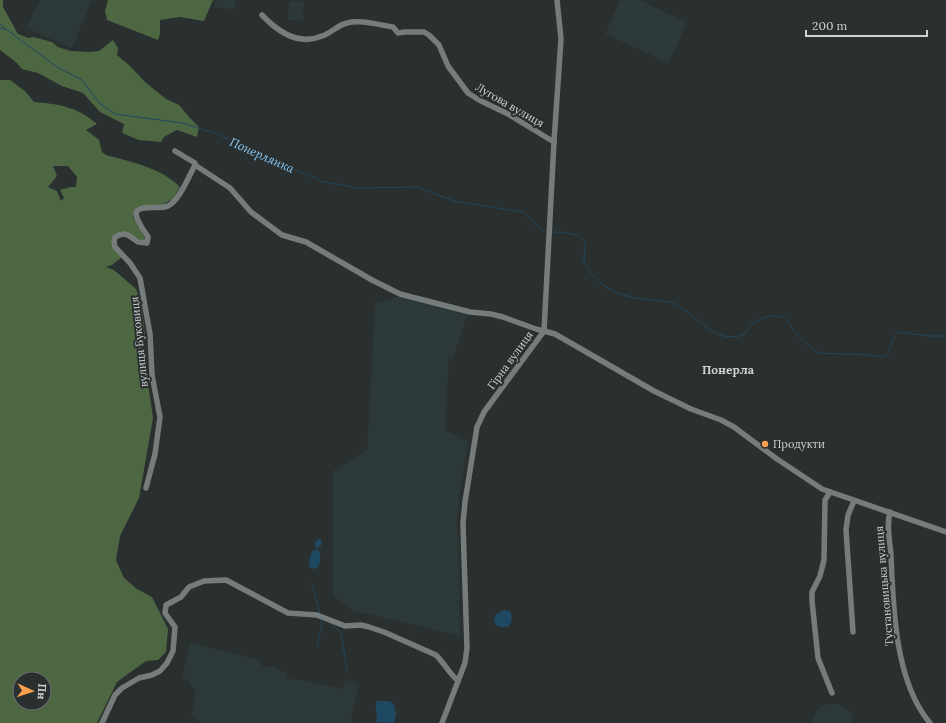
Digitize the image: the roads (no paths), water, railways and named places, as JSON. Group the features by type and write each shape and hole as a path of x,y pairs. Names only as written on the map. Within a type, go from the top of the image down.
{"street":[{"name":"Гірна вулиця","path":"442,723 465,663 467,648 463,523 477,427 484,412 544,331 561,39 557,0"},
{"name":"Лугова вулиця","path":"262,16 278,30 296,39 305,40 323,36 341,25 354,22 393,27 398,33 424,32 429,34 439,45 448,66 468,93 508,114 554,142"},
{"path":"175,151 230,188 251,212 282,235 306,242 372,280 400,294 470,312 504,317 555,334 654,391 691,409 721,420 734,427 822,488 854,501 946,532"},
{"name":"вулиця Буковиця","path":"146,488 155,454 160,417 152,375 150,334 140,278 130,263 115,247 114,242 115,237 119,234 124,234 138,242 147,243 148,237 139,224 136,216 137,212 142,208 161,208 169,206 176,200 196,165"},
{"path":"830,492 826,500 824,560 820,576 812,596 818,658 832,693"},
{"path":"853,632 846,530 848,515 854,501"},
{"name":"Тустановицька вулиця","path":"890,512 888,521 891,573 899,650 916,702 922,714 930,723"},
{"path":"102,723 115,695 122,688 139,678 152,675 160,671 167,663 173,651 175,626 165,613 166,605 181,597 189,587 204,581 215,579 226,580 288,613 317,615 345,626 361,625 384,632 436,655 442,660 458,681"}],"water":[{"path":"318,539 322,540 321,546 317,548 320,555 320,561 319,566 313,569 309,566 310,558 312,551 316,550 315,543"},
{"path":"504,610 510,611 512,617 511,623 508,627 500,627 496,625 494,621 496,614"},
{"path":"376,701 389,701 394,704 396,713 394,723 376,722"}],"waterway":[{"name":"Понерлянка","path":"0,24 6,29"},
{"name":"Понерлянка","path":"0,28 7,30 57,67 82,80 99,103 115,114 182,123 217,134 321,181 356,188 417,187 454,201 524,212 541,230 544,231"},
{"name":"Понерлянка","path":"553,232 577,235 584,240 585,265 593,276 606,287 631,297 670,302 688,312 704,326 722,335 732,337 743,335 753,324 760,320 778,316 784,318 803,340 820,353 870,355 880,357 887,354 894,337 899,332 929,336 946,336"},
{"path":"312,584 320,613"},
{"path":"317,646 322,625 321,620"},
{"path":"331,623 341,633 347,670"}],"place":[{"name":"Продукти","path":"765,444"}],"district":[{"name":"Понерла","path":"728,369"}]}
